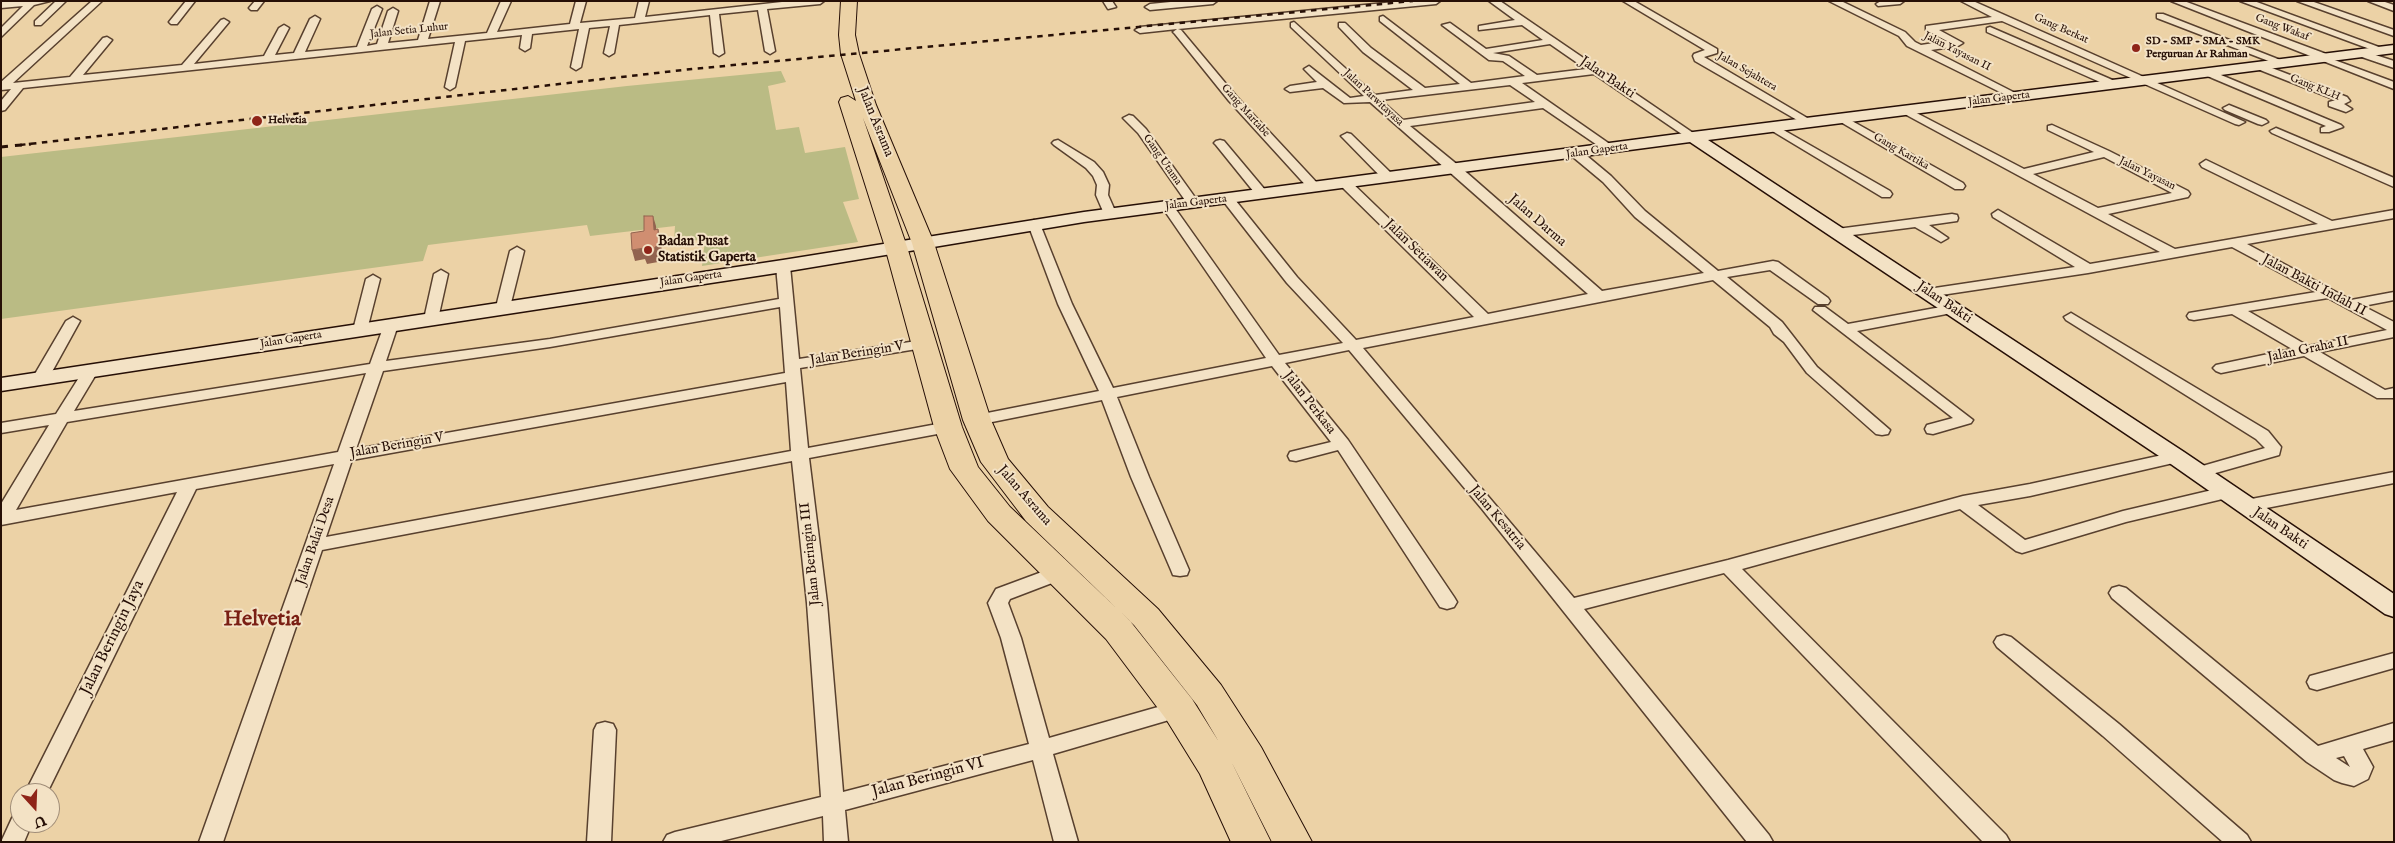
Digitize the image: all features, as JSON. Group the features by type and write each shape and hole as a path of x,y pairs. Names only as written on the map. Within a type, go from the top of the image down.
{"highway":[{"name":"Jalan Asrama","path":"849,1 847,35 850,54 962,423 964,469 999,514 1118,630 1179,709 1215,767 1251,842"},
{"name":"Jalan Asrama","path":"832,56 909,245 923,344 962,423 1037,514 1146,617 1209,695 1248,758 1292,842"}],"street":[{"path":"1,5 46,1"},
{"path":"38,23 62,1"},
{"path":"2,86 98,1"},
{"path":"174,22 191,1"},
{"path":"422,42 435,1"},
{"path":"491,35 506,1"},
{"path":"576,67 581,1"},
{"path":"639,20 644,1"},
{"path":"1150,7 1167,3 1213,1"},
{"path":"1140,30 1436,1"},
{"name":"Jalan Bakti","path":"1493,1 1693,137 2176,457 2225,493 2394,607"},
{"name":"Jalan Sejahtera","path":"1627,1 1713,51 1697,58 1808,122"},
{"name":"Jalan Yayasan II","path":"1833,1 1902,34 1909,42 2018,96"},
{"path":"1881,4 1900,1"},
{"name":"Gang Berkat","path":"1965,1 2211,110"},
{"name":"Gang Wakaf","path":"2175,1 2394,86"},
{"path":"2244,1 2388,49"},
{"path":"2301,1 2394,33"},
{"path":"2372,1 2394,8"},
{"path":"1,34 31,2"},
{"name":"Jalan Setia Luhur","path":"2,86 527,32 787,3 826,6"},
{"path":"762,7 770,50"},
{"path":"361,49 377,9"},
{"path":"382,46 393,11"},
{"path":"714,12 718,53"},
{"path":"2228,21 2279,14"},
{"path":"2160,16 2283,63"},
{"path":"1922,48 1958,43 1929,28 2003,18"},
{"path":"298,56 315,19"},
{"path":"1384,19 1470,87"},
{"path":"186,67 224,22"},
{"path":"609,53 615,22"},
{"path":"1482,28 1523,22"},
{"name":"Jalan Parwitayasa","path":"1294,24 1400,124 1454,169"},
{"path":"1342,25 1364,48 1423,92"},
{"path":"1447,25 1493,58 1505,58 1536,79"},
{"path":"268,59 284,28"},
{"path":"1990,30 2113,84"},
{"path":"525,48 527,32"},
{"name":"Gang Martabe","path":"1178,32 1233,99 1314,187"},
{"path":"450,87 461,38"},
{"path":"74,79 107,40"},
{"path":"1484,52 1553,41"},
{"name":"Jalan Gaperta","path":"1,385 783,266 1034,224 1577,154 1808,122 2324,59 2388,49"},
{"path":"2360,53 2394,65"},
{"name":"Gang KLH","path":"2259,66 2342,98 2345,101 2333,104 2346,109"},
{"path":"1309,69 1347,101 1596,71"},
{"path":"2209,73 2337,127 2325,130"},
{"path":"2163,79 2262,122"},
{"path":"1513,82 1610,149"},
{"path":"1290,89 1326,84"},
{"path":"1,108 20,85"},
{"path":"1400,124 1545,104"},
{"path":"1905,110 2172,254"},
{"path":"2215,122 2196,113 2211,110 2239,122"},
{"name":"Gang Utama","path":"1129,118 1142,131 1193,203"},
{"name":"Gang Kartika","path":"1843,119 1960,186"},
{"path":"1773,127 1886,194"},
{"path":"2052,128 2105,154"},
{"path":"2276,131 2394,183"},
{"path":"1348,136 1388,177"},
{"path":"1058,143 1090,165 1098,175 1103,185 1099,215"},
{"path":"1220,144 1262,194"},
{"path":"1577,154 1607,180 1640,214 1777,326 1779,331 1789,339 1812,370 1882,430"},
{"name":"Jalan Yayasan","path":"2022,172 2105,154 2184,194 2097,212"},
{"path":"2206,164 2330,225"},
{"name":"Jalan Darma","path":"1454,169 1599,296"},
{"name":"Jalan Setiawan","path":"1345,183 1486,320"},
{"name":"Jalan Kesatria","path":"1228,199 1292,280 1353,345 1570,606 1760,842"},
{"name":"Jalan Perkasa","path":"1168,207 1275,360 1342,444 1447,602"},
{"path":"1998,214 2088,270"},
{"path":"1928,293 2088,270 2394,214"},
{"path":"1837,233 1952,218"},
{"path":"1916,222 1941,238"},
{"path":"1034,224 1065,304 1108,394 1140,478 1180,570"},
{"name":"Jalan Bakti Indah II","path":"2234,244 2394,328"},
{"path":"504,308 517,251"},
{"path":"314,545 962,423 1599,296 1776,265 1845,329 1965,420 1933,429"},
{"name":"Jalan Beringin III","path":"783,266 800,454 817,603 836,842"},
{"path":"431,319 441,274"},
{"path":"360,330 373,279"},
{"path":"2194,316 2329,294"},
{"path":"2350,304 2394,296"},
{"path":"1,428 377,367 550,343 786,302"},
{"path":"1845,329 1952,308"},
{"path":"2235,310 2304,351 2389,394"},
{"path":"2071,317 2262,435 2273,447 2273,450 2266,454 2198,473"},
{"path":"40,379 73,321"},
{"name":"Jalan Balai Desa","path":"211,842 391,325"},
{"name":"Jalan Graha II","path":"2221,368 2394,333"},
{"name":"Jalan Beringin V","path":"2,518 792,371 923,344"},
{"path":"2,518 90,372"},
{"path":"1296,456 1342,444"},
{"path":"1570,606 1728,566 1963,502 2030,490 2176,457"},
{"path":"2246,506 2394,477"},
{"name":"Jalan Beringin Jaya","path":"41,783 190,484"},
{"path":"1963,502 2022,547 2123,517 2225,493"},
{"path":"1728,566 1998,842"},
{"path":"1058,573 1003,594 999,598 998,603 1011,638 1039,750 1066,842"},
{"path":"2119,593 2314,756 2342,774 2354,777 2360,773 2362,767 2348,744"},
{"path":"2004,642 2111,730 2239,842"},
{"path":"2317,682 2394,660"},
{"name":"Jalan Beringin VI","path":"675,842 833,804 1039,750 1179,709"},
{"path":"599,842 605,730"},
{"path":"2314,756 2394,731"}],"green space":[{"path":"781,71 786,82 768,86 776,130 799,127 805,153 845,147 859,199 843,202 858,242 702,266 705,240 674,241 675,226 590,236 587,225 428,245 423,261 1,319 1,157 627,86"}],"building":[{"path":"644,216 653,216 654,230 658,229 659,246 655,247 655,251 644,253 644,248 632,250 631,233 644,231"}],"railway":[{"path":"20,145 692,69 1413,1"},
{"path":"1,147 31,144"}],"place":[{"name":"SD - SMP - SMA - SMK Perguruan Ar Rahman","path":"2136,48"},
{"name":"Helvetia","path":"257,121"},
{"name":"Badan Pusat Statistik Gaperta","path":"648,250"}],"district":[{"name":"Helvetia","path":"262,620"}]}
